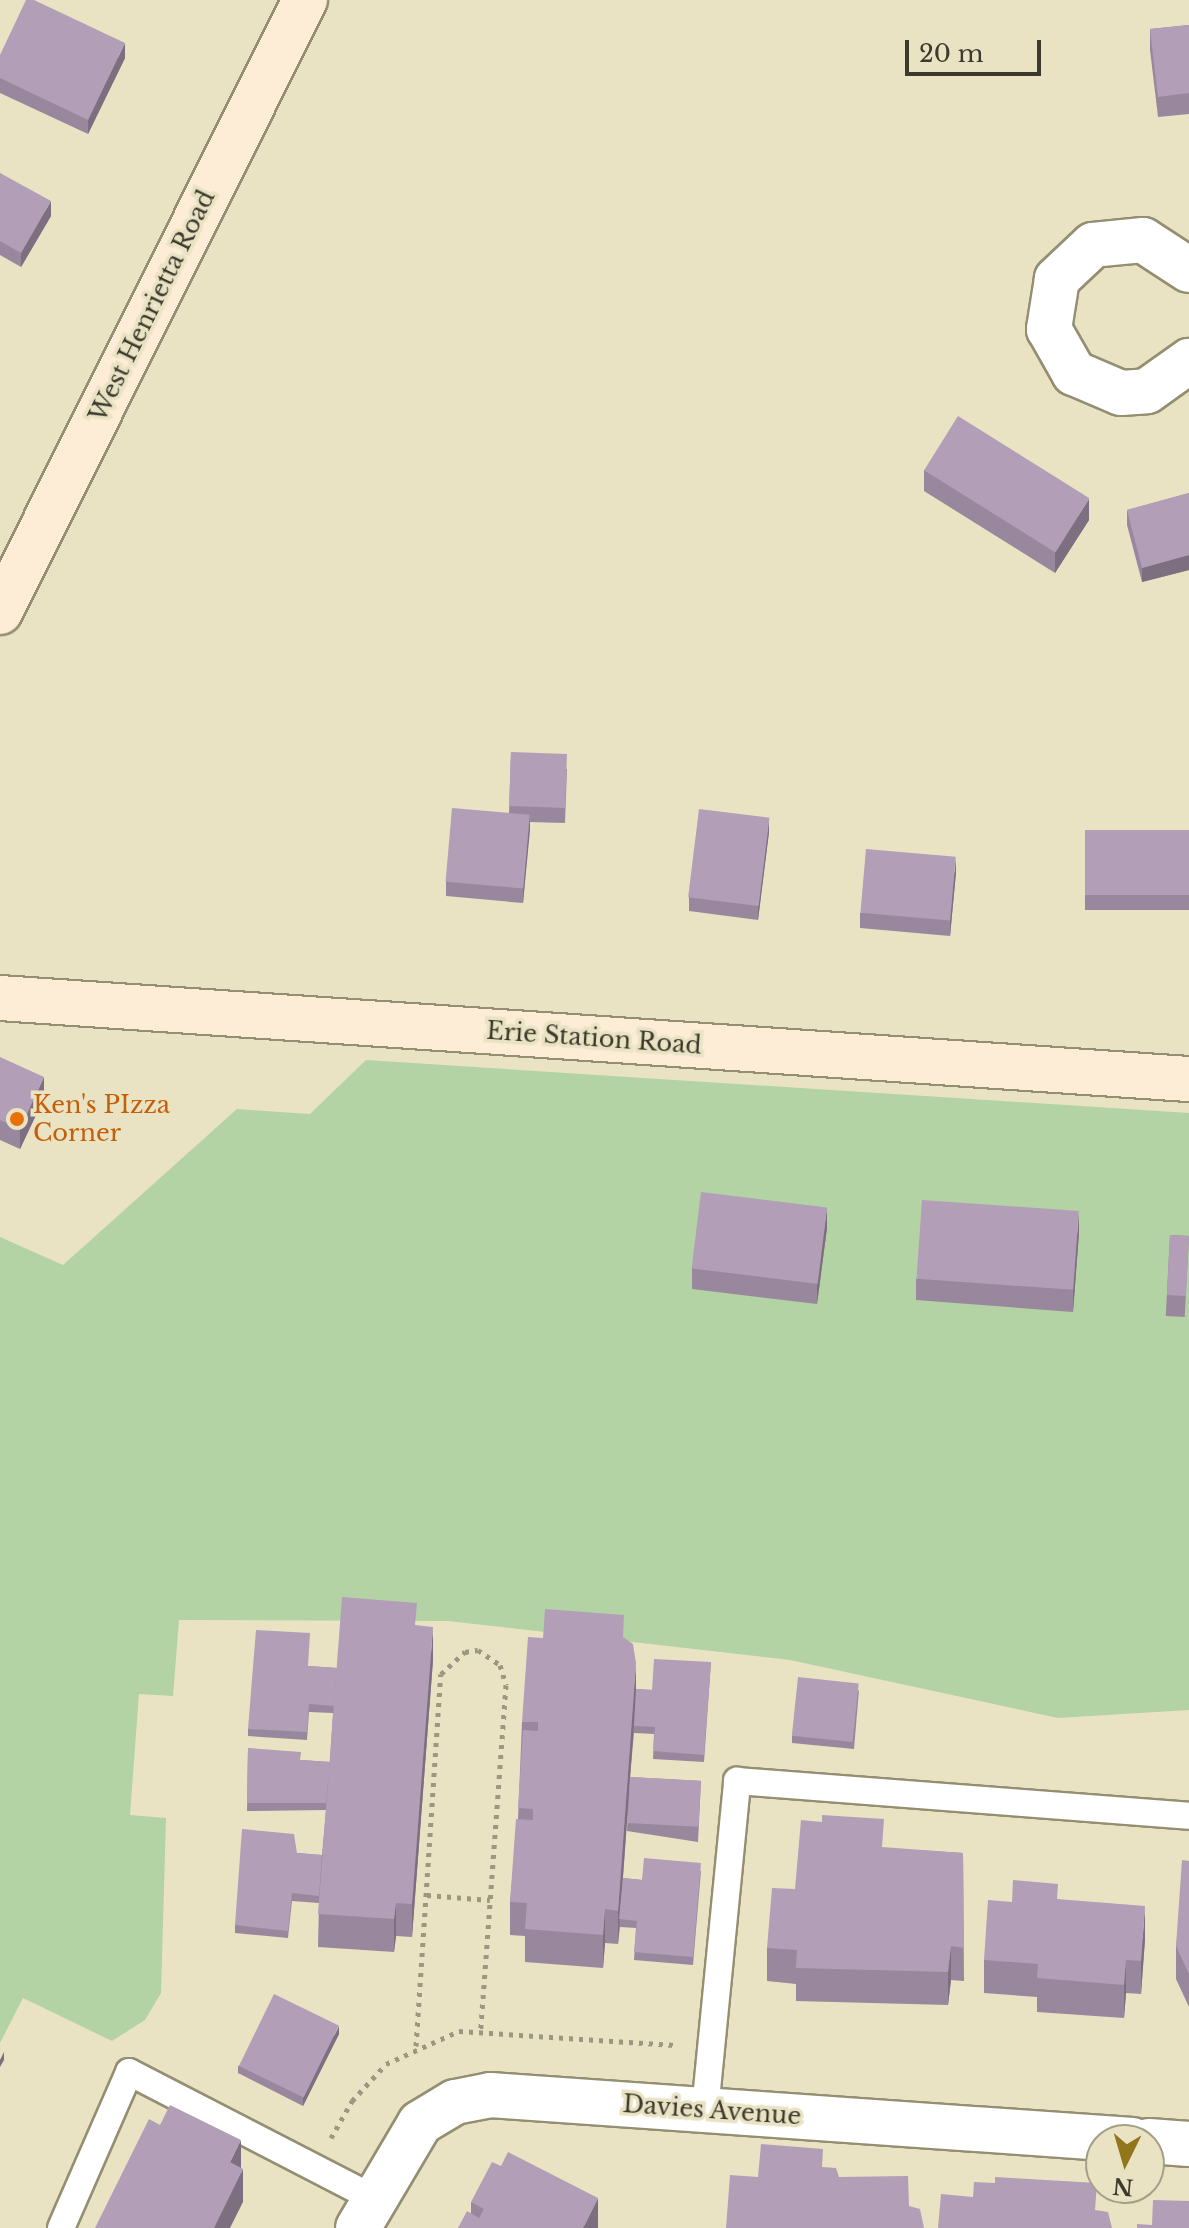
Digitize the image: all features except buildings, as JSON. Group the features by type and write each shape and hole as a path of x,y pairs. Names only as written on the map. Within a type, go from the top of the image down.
{"main road":[{"name":"West Henrietta Road","path":"3,599 305,0"},
{"name":"Erie Station Road","path":"0,998 1189,1079"}],"street":[{"path":"1189,270 1167,249 1118,238 1073,259 1049,303 1058,352 1096,387 1147,391 1189,361"},
{"name":"Davies Avenue","path":"365,2213 420,2123 455,2102 490,2095 1085,2137"},
{"path":"1165,2142 1189,2144"}],"lane":[{"path":"705,2110 737,1781 1189,1816"},
{"path":"61,2228 129,2072 365,2213"}],"path":[{"path":"416,2046 441,1674 458,1656 478,1650 500,1665 506,1685 481,2029"},
{"path":"427,1895 490,1900"}],"green space":[{"path":"366,1060 1189,1113 1189,1710 1058,1718 790,1660 448,1621 179,1620 173,1696 139,1694 130,1815 166,1818 161,1993 145,2020 112,2041 23,1998 0,2043 0,1237 63,1265 237,1109 310,1114"}],"place":[{"name":"Ken's PIzza Corner","path":"17,1119"}]}
